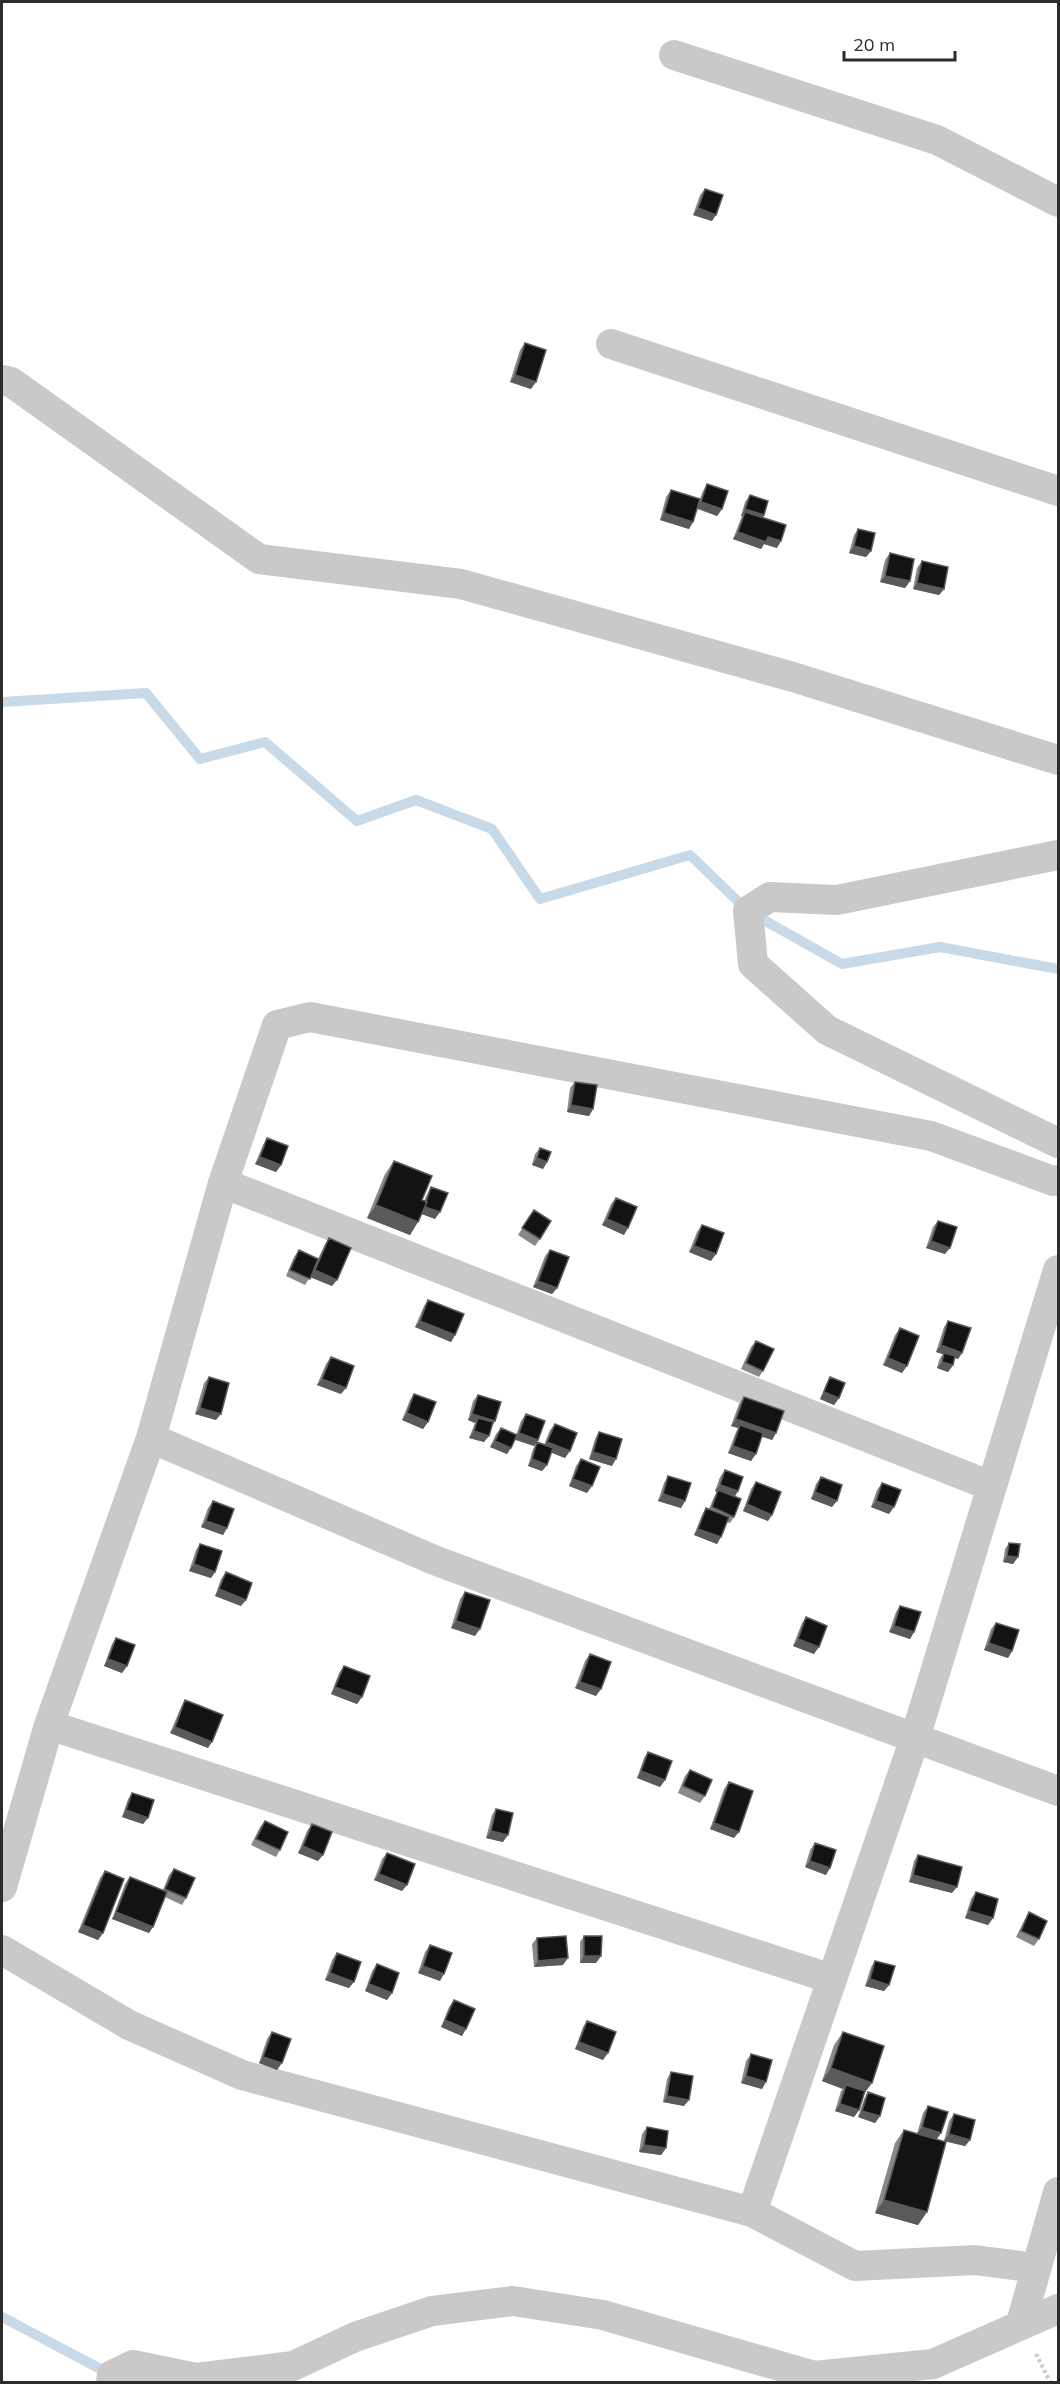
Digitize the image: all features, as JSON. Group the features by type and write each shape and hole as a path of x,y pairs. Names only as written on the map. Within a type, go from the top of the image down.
{"street":[{"path":"674,55 937,140 1059,202"},
{"path":"611,344 1059,491"},
{"path":"2,380 11,382 259,559 461,584 793,677 1059,760"},
{"path":"1059,855 837,900 770,897 748,910 753,964 827,1030 1059,1143"},
{"path":"2,1887 49,1725 151,1438 223,1183 277,1025 310,1017 932,1136 1053,1180 1059,1179"},
{"path":"223,1183 991,1486"},
{"path":"752,2212 915,1738 1059,1270"},
{"path":"151,1438 434,1560 1059,1791"},
{"path":"49,1725 832,1979"},
{"path":"2,1950 129,2025 242,2075 752,2212 855,2266 975,2260 1035,2268"},
{"path":"1021,2324 1035,2268 1059,2192"},
{"path":"111,2382 112,2375 134,2365 196,2378 293,2366 354,2337 432,2311 513,2301 603,2315 814,2376 933,2364 1059,2309"}],"building":[{"path":"705,189 723,195 716,215 698,208"},
{"path":"525,343 546,350 536,382 515,375"},
{"path":"707,484 728,491 722,509 701,502"},
{"path":"671,490 700,499 693,522 664,513"},
{"path":"750,495 768,501 764,515 745,509"},
{"path":"745,512 786,525 781,541 768,537 766,542 738,532"},
{"path":"858,529 875,533 871,551 854,546"},
{"path":"890,553 914,559 910,581 885,576"},
{"path":"922,561 948,567 944,589 917,583"},
{"path":"575,1082 597,1085 593,1109 571,1105"},
{"path":"267,1138 288,1146 281,1165 260,1157"},
{"path":"540,1148 551,1152 547,1162 537,1158"},
{"path":"394,1161 432,1176 422,1200 427,1202 418,1222 376,1205"},
{"path":"431,1187 448,1193 440,1212 425,1207"},
{"path":"616,1198 637,1207 628,1228 607,1219"},
{"path":"534,1210 551,1221 540,1239 522,1228"},
{"path":"938,1221 957,1227 950,1248 931,1241"},
{"path":"702,1225 724,1233 716,1254 694,1246"},
{"path":"329,1238 351,1248 337,1280 315,1270"},
{"path":"299,1250 318,1259 310,1279 290,1270"},
{"path":"550,1250 569,1257 557,1288 538,1281"},
{"path":"428,1300 464,1314 455,1335 420,1321"},
{"path":"948,1321 971,1328 962,1353 941,1345"},
{"path":"900,1328 919,1336 907,1366 888,1358"},
{"path":"756,1341 774,1349 763,1371 746,1363"},
{"path":"944,1353 955,1356 953,1365 942,1362"},
{"path":"331,1357 354,1366 346,1388 322,1379"},
{"path":"209,1377 229,1383 221,1414 200,1408"},
{"path":"830,1377 845,1383 839,1398 824,1392"},
{"path":"414,1394 436,1402 428,1422 407,1413"},
{"path":"478,1395 501,1402 495,1421 472,1414"},
{"path":"744,1397 784,1411 776,1433 736,1419"},
{"path":"526,1414 545,1421 538,1440 519,1433"},
{"path":"478,1418 493,1422 489,1436 474,1431"},
{"path":"555,1424 577,1433 570,1451 547,1442"},
{"path":"740,1425 763,1433 756,1454 733,1446"},
{"path":"501,1428 517,1435 511,1448 495,1441"},
{"path":"599,1432 622,1439 616,1459 593,1452"},
{"path":"537,1442 553,1448 547,1465 532,1459"},
{"path":"581,1459 600,1467 592,1486 573,1479"},
{"path":"725,1470 743,1477 738,1491 720,1485"},
{"path":"668,1476 691,1483 685,1501 663,1494"},
{"path":"821,1477 842,1485 837,1501 815,1492"},
{"path":"756,1482 781,1492 772,1515 747,1504"},
{"path":"882,1483 901,1490 894,1507 876,1501"},
{"path":"718,1490 741,1499 734,1517 712,1507"},
{"path":"213,1501 234,1509 227,1528 206,1521"},
{"path":"706,1508 729,1517 721,1537 698,1529"},
{"path":"1009,1543 1020,1544 1018,1557 1007,1556"},
{"path":"200,1544 222,1551 215,1572 194,1564"},
{"path":"226,1572 252,1583 246,1600 219,1589"},
{"path":"465,1592 490,1600 480,1629 456,1621"},
{"path":"900,1606 921,1612 914,1632 894,1626"},
{"path":"806,1617 827,1626 819,1647 798,1639"},
{"path":"996,1623 1019,1630 1012,1651 989,1643"},
{"path":"116,1638 135,1645 127,1666 108,1659"},
{"path":"590,1654 611,1662 601,1689 580,1682"},
{"path":"344,1666 370,1676 362,1697 335,1687"},
{"path":"185,1700 223,1715 212,1742 175,1727"},
{"path":"648,1752 672,1761 665,1780 641,1771"},
{"path":"690,1770 712,1780 705,1796 683,1786"},
{"path":"729,1782 753,1791 739,1832 714,1823"},
{"path":"132,1793 154,1800 148,1818 126,1810"},
{"path":"496,1809 513,1813 508,1835 491,1831"},
{"path":"265,1821 288,1832 280,1850 256,1839"},
{"path":"312,1824 332,1832 323,1855 303,1846"},
{"path":"815,1843 836,1850 830,1868 810,1861"},
{"path":"387,1853 415,1864 407,1885 379,1874"},
{"path":"918,1855 962,1867 957,1887 913,1875"},
{"path":"174,1869 195,1878 186,1898 165,1889"},
{"path":"105,1871 124,1879 103,1933 83,1925"},
{"path":"130,1877 167,1892 153,1927 116,1912"},
{"path":"976,1892 998,1899 993,1918 969,1911"},
{"path":"1029,1912 1047,1921 1039,1939 1021,1931"},
{"path":"566,1936 568,1958 538,1961 537,1938"},
{"path":"584,1936 602,1936 601,1956 584,1956"},
{"path":"430,1945 452,1953 444,1974 423,1966"},
{"path":"337,1953 361,1962 354,1982 330,1973"},
{"path":"875,1961 895,1966 889,1985 870,1979"},
{"path":"377,1964 399,1973 392,1993 369,1984"},
{"path":"454,2000 475,2009 466,2029 445,2020"},
{"path":"587,2021 616,2032 608,2053 579,2042"},
{"path":"272,2032 291,2039 282,2063 263,2057"},
{"path":"843,2032 884,2046 872,2083 831,2068"},
{"path":"751,2054 772,2060 766,2082 746,2076"},
{"path":"671,2072 693,2076 689,2100 667,2096"},
{"path":"846,2085 865,2091 859,2110 840,2104"},
{"path":"868,2092 885,2098 880,2116 862,2111"},
{"path":"928,2106 948,2112 941,2133 922,2127"},
{"path":"954,2114 975,2120 970,2140 949,2134"},
{"path":"647,2127 668,2131 666,2148 644,2145"},
{"path":"904,2130 946,2142 927,2212 884,2200"}],"waterway":[{"path":"2,702 146,693 200,759 265,742 357,821 416,800 492,829 540,899 690,855 748,911 842,964 940,947 1058,969"},
{"path":"2,2317 110,2374"}]}
